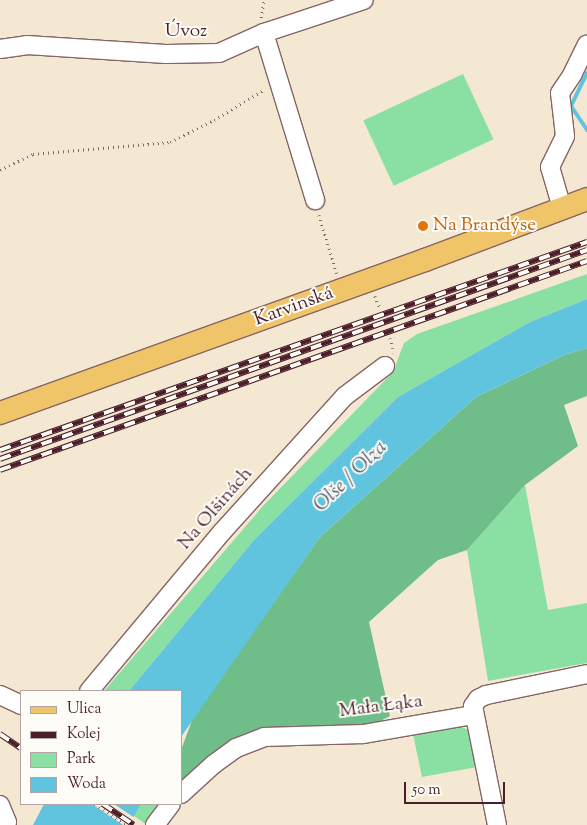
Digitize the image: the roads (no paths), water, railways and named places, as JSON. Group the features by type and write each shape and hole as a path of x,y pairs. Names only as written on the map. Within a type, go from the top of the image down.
{"main road":[{"name":"Karvinská","path":"0,413 342,290 587,199"}],"street":[{"name":"Úvoz","path":"0,49 27,45 166,54 219,53 264,33 364,0"},
{"path":"264,33 315,200"},
{"path":"562,208 550,168 565,136 560,93 572,75 587,44"},
{"name":"Na Olšinách","path":"91,690 222,532 332,410 345,396 385,366"},
{"path":"497,825 473,715 473,706 478,699 486,695 587,674"},
{"path":"0,695 20,705"},
{"name":"Mała Łąka","path":"182,793 214,764 236,748 264,738 364,734 473,715"},
{"path":"0,805 7,822 5,825"},
{"path":"155,825 171,805"}],"water":[{"name":"Olše / Olza","path":"587,299 587,348 564,355 476,397 320,537 182,736 182,690 130,690 254,540 398,397 530,322"},
{"path":"43,805 140,805 129,825 33,825"}],"waterway":[{"path":"587,73 571,106 587,130"}],"railway":[{"path":"0,450 587,242"},
{"path":"0,459 587,250"},
{"path":"0,470 587,261"},
{"path":"0,734 20,747"},
{"path":"104,805 134,825"}],"place":[{"name":"Na Brandýse","path":"423,226"}]}
